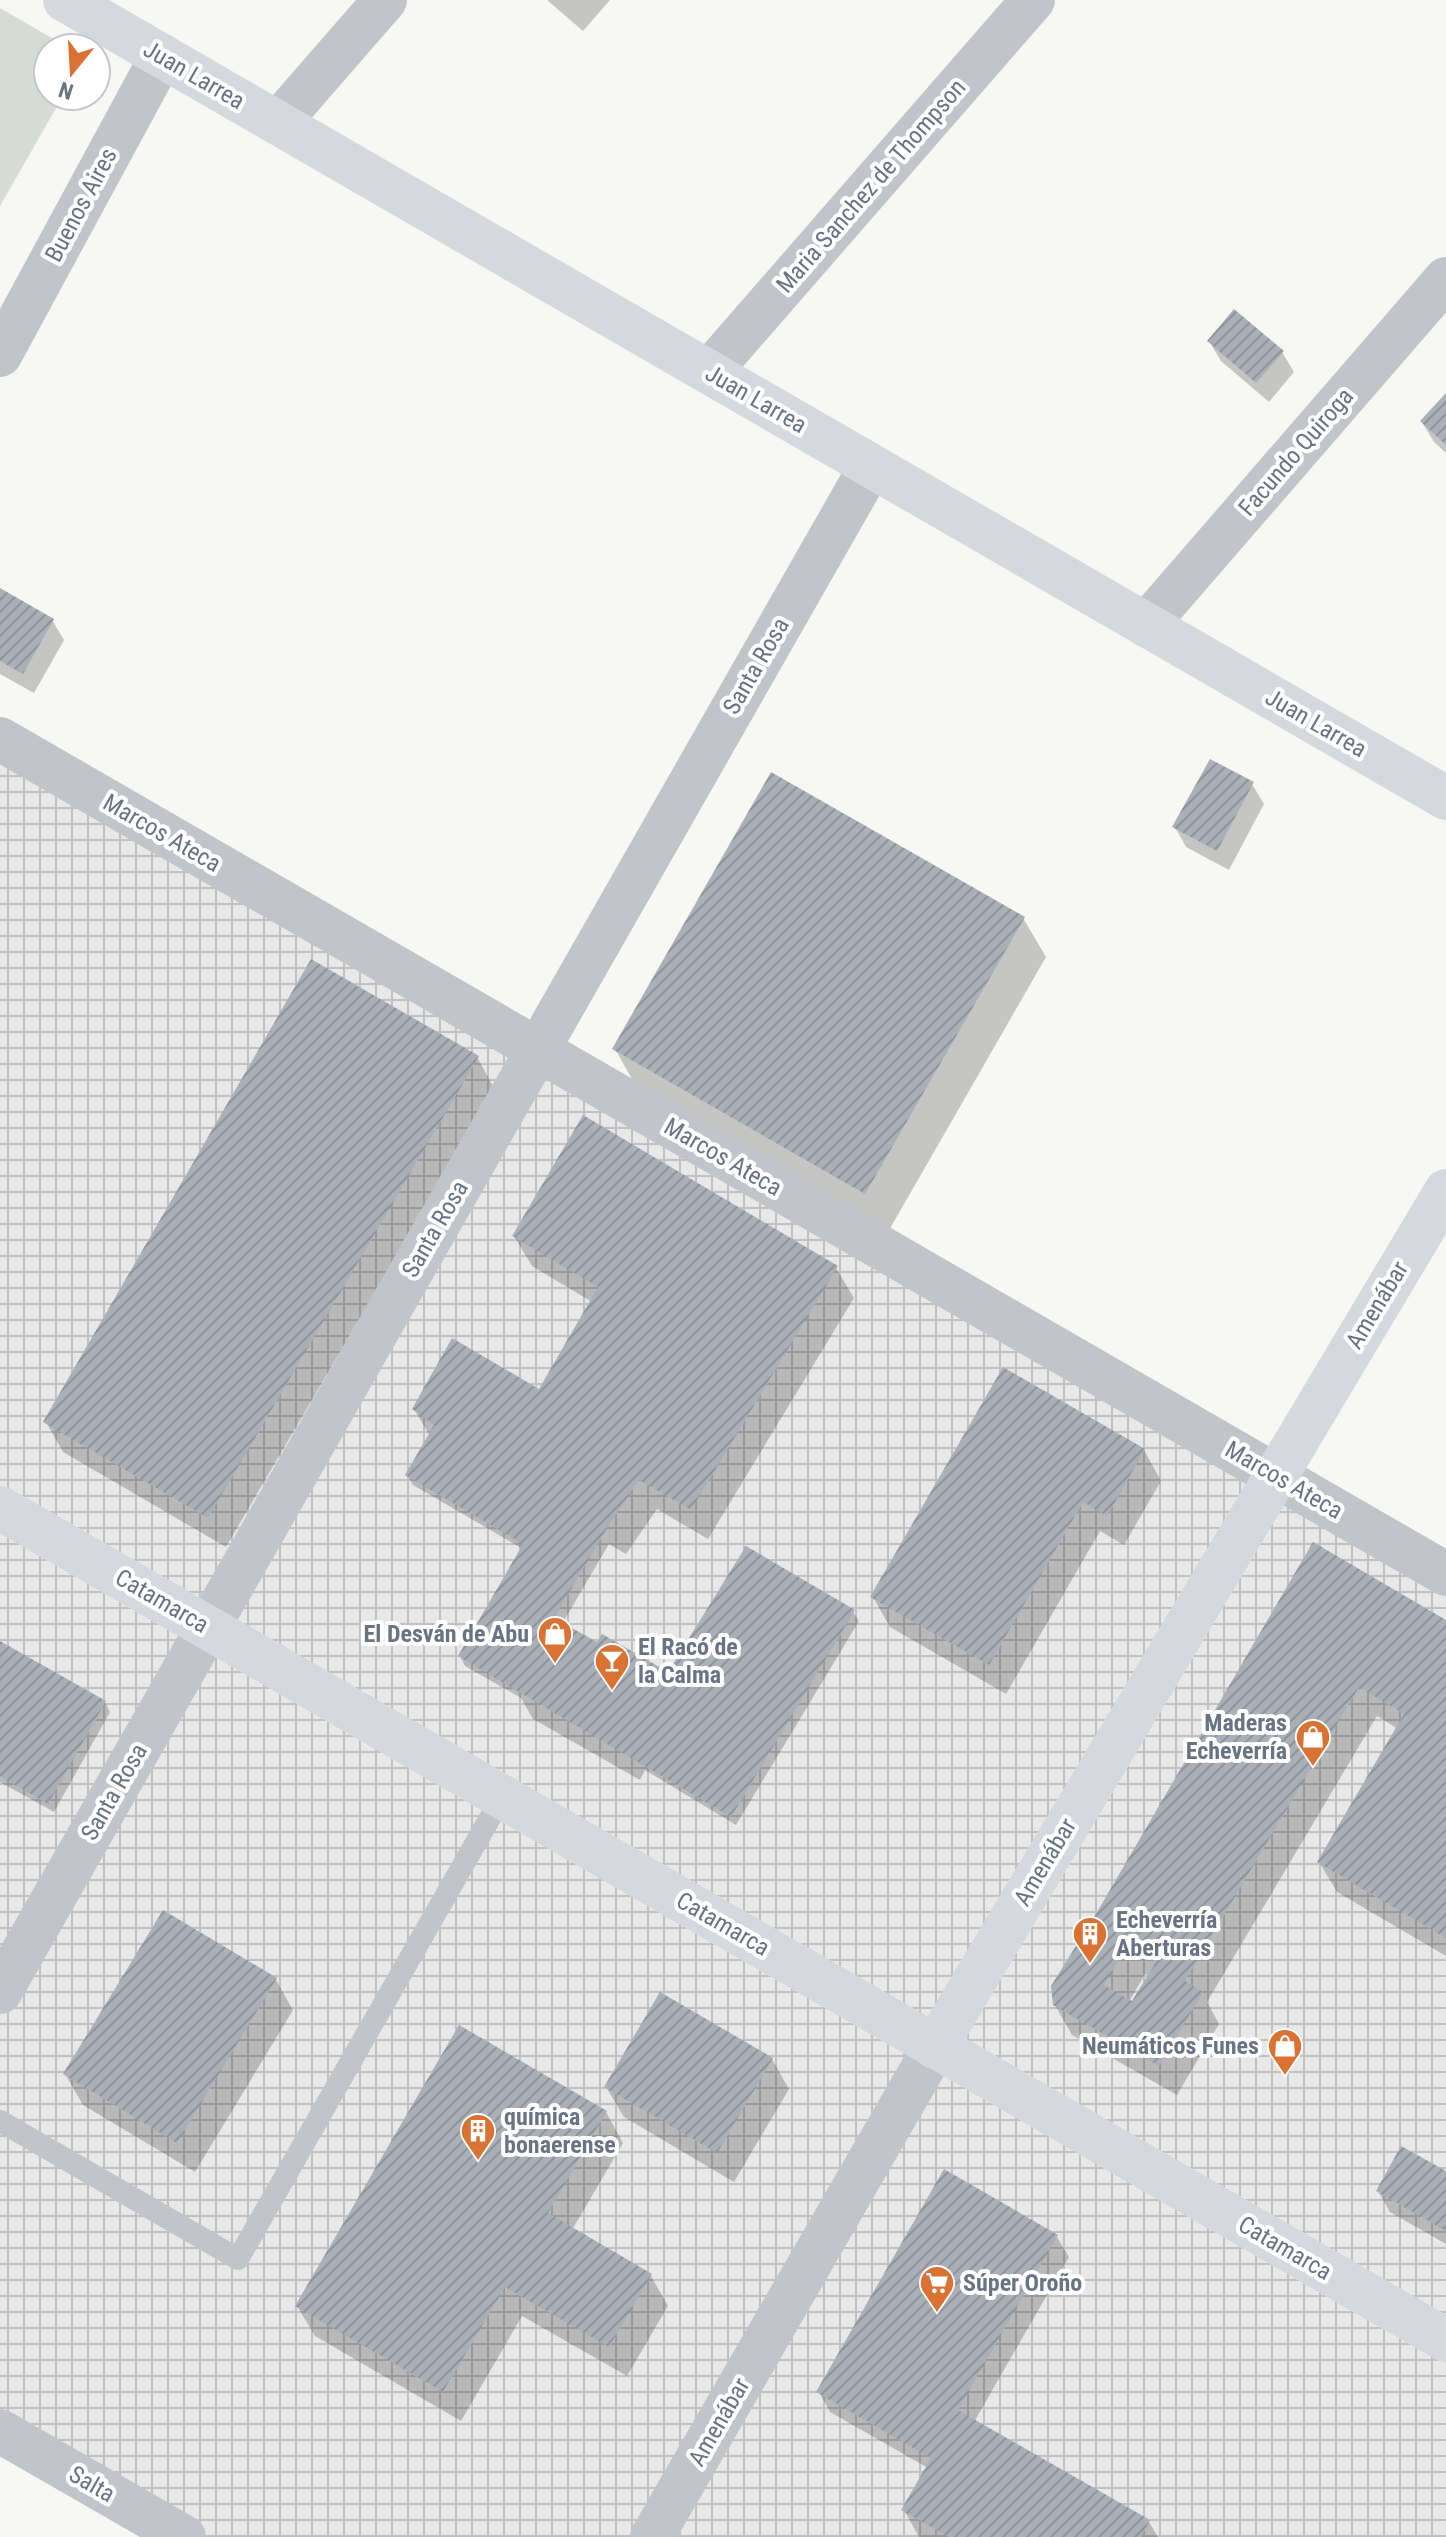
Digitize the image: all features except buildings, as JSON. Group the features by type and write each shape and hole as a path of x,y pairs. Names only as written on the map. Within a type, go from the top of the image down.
{"street":[{"name":"Juan Larrea","path":"65,0 1446,798"},
{"path":"278,123 385,0"},
{"name":"Maria Sanchez de Thompson","path":"709,372 1033,0"},
{"name":"Buenos Aires","path":"0,355 162,56"},
{"name":"Facundo Quiroga","path":"1146,625 1446,279"},
{"name":"Santa Rosa","path":"0,1992 871,466"},
{"name":"Marcos Ateca","path":"0,739 1446,1574"},
{"name":"Amenábar","path":"652,2537 935,2047 1446,1191"},
{"name":"Catamarca","path":"0,1508 1446,2340"},
{"name":"Salta","path":"0,2431 184,2537"}],"lane":[{"path":"0,2121 238,2259 502,1797"}],"shaded area":[{"path":"0,8 41,32 32,32 32,112 54,112 0,206"},
{"path":"0,739 1446,1574 1446,2537 184,2537 0,2431"}],"place":[{"name":"El Desván de Abu","path":"555,1665"},
{"name":"El Racó de la Calma","path":"612,1692"},
{"name":"Maderas Echeverría","path":"1313,1768"},
{"name":"Echeverría Aberturas","path":"1090,1965"},
{"name":"Neumáticos Funes","path":"1285,2077"},
{"name":"química bonaerense","path":"478,2162"},
{"name":"Súper Oroño","path":"937,2314"}]}
